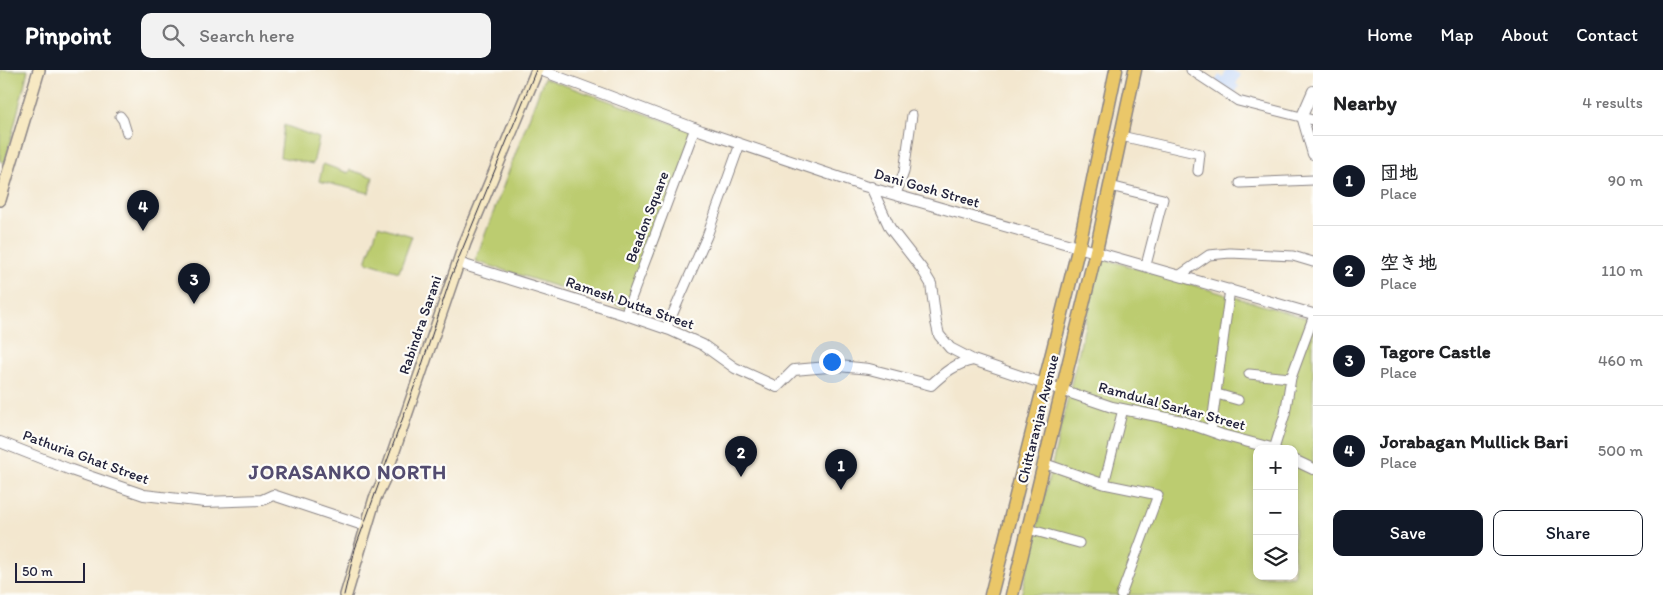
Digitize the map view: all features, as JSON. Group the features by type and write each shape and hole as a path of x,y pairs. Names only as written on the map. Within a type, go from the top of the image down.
{"main road":[{"path":"0,200 5,167 39,70"},
{"name":"Rabindra Sarani","path":"346,595 375,498 385,477 458,263 487,186 538,70"},
{"path":"991,595 1079,246 1116,70"},
{"name":"Chittaranjan Avenue","path":"1012,595 1096,251 1135,70"}],"street":[{"name":"Dani Gosh Street","path":"538,70 740,144 871,187 1313,314"},
{"path":"1191,70 1238,101 1313,120"},
{"path":"1313,92 1302,116 1313,154"},
{"path":"896,194 904,172 912,115"},
{"name":"Beadon Square","path":"625,315 695,128"},
{"path":"1121,136 1200,154 1198,171"},
{"path":"666,329 706,236 740,144"},
{"path":"1240,183 1313,180"},
{"path":"1110,186 1163,199 1146,265"},
{"path":"871,187 890,228 922,269 931,284 939,335 950,348 974,360 1062,391"},
{"path":"1180,275 1209,255 1230,253 1293,256 1313,262"},
{"name":"Ramesh Dutta Street","path":"458,263 666,329 703,345 735,368 777,388 794,370 839,366 869,369 931,384 953,367 962,362 974,360"},
{"path":"1211,430 1230,289"},
{"path":"1275,445 1285,414 1291,378 1313,318"},
{"path":"1249,374 1291,378"},
{"name":"Ramdulal Sarkar Street","path":"1062,391 1112,408 1182,421 1259,445"},
{"path":"1217,394 1238,400"},
{"path":"1104,484 1123,409"},
{"name":"Pathuria Ghat Street","path":"0,442 71,470 144,495 205,502 262,500 273,495 366,526"},
{"path":"1298,462 1313,469"},
{"path":"1043,463 1104,484 1158,495 1121,595"},
{"path":"1028,529 1079,543"}],"shaded area":[{"path":"1226,70 1232,70 1241,75 1236,84 1239,86 1235,94 1214,83 1219,75 1223,77"}],"green space":[{"path":"0,70 28,70 5,163 0,161"},
{"path":"544,78 697,132 628,309 475,261"},
{"path":"284,125 319,138 313,164 280,157"},
{"path":"323,164 348,173 350,170 373,177 369,193 319,181"},
{"path":"378,226 412,236 399,272 366,262"},
{"path":"1101,258 1313,320 1313,595 1021,595"}],"tram line":[{"path":"344,595 355,549 421,368 451,277 536,70"}],"place":[{"name":"Jorabagan Mullick Bari","path":"143,231"},
{"name":"Tagore Castle","path":"194,304"},
{"name":"空き地","path":"741,477"},
{"name":"団地","path":"841,490"}],"district":[{"name":"JORASANKO NORTH","path":"348,472"}]}
